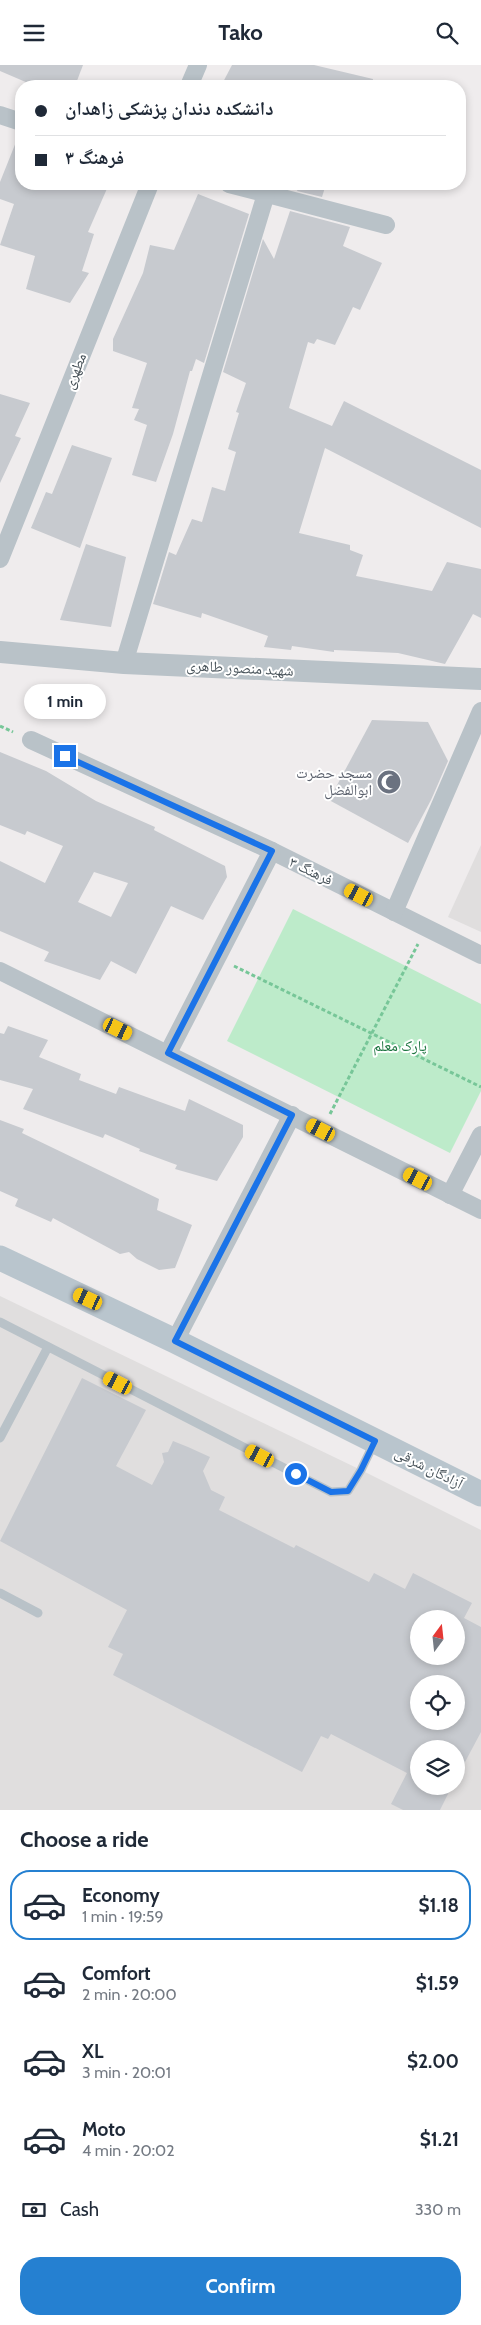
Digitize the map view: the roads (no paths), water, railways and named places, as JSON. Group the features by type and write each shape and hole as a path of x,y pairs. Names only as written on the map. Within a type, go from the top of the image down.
{"main road":[{"name":"آزادگان شرقی","path":"0,1258 175,1341 481,1494"}],"street":[{"path":"192,80 198,65"},
{"path":"0,115 15,119"},
{"name":"مطهری","path":"0,559 148,190"},
{"path":"251,190 386,225"},
{"path":"124,663 266,194"},
{"name":"شهید منصور طاهری","path":"0,652 124,663 481,679"},
{"path":"394,912 481,711"},
{"name":"فرهنگ ۳","path":"31,740 272,851 481,955"},
{"path":"168,1053 272,851"},
{"path":"0,971 481,1210"},
{"path":"175,1341 292,1115"},
{"path":"450,1195 481,1135"}],"lane":[{"path":"0,1322 331,1492 348,1491 375,1441"},
{"path":"0,1438 48,1347"},
{"path":"0,1593 38,1613"}],"place":[{"name":"مسجد حضرت ابوالفضل","path":"389,782"}],"park label":[{"name":"پارک معلم","path":"400,1046"}]}
